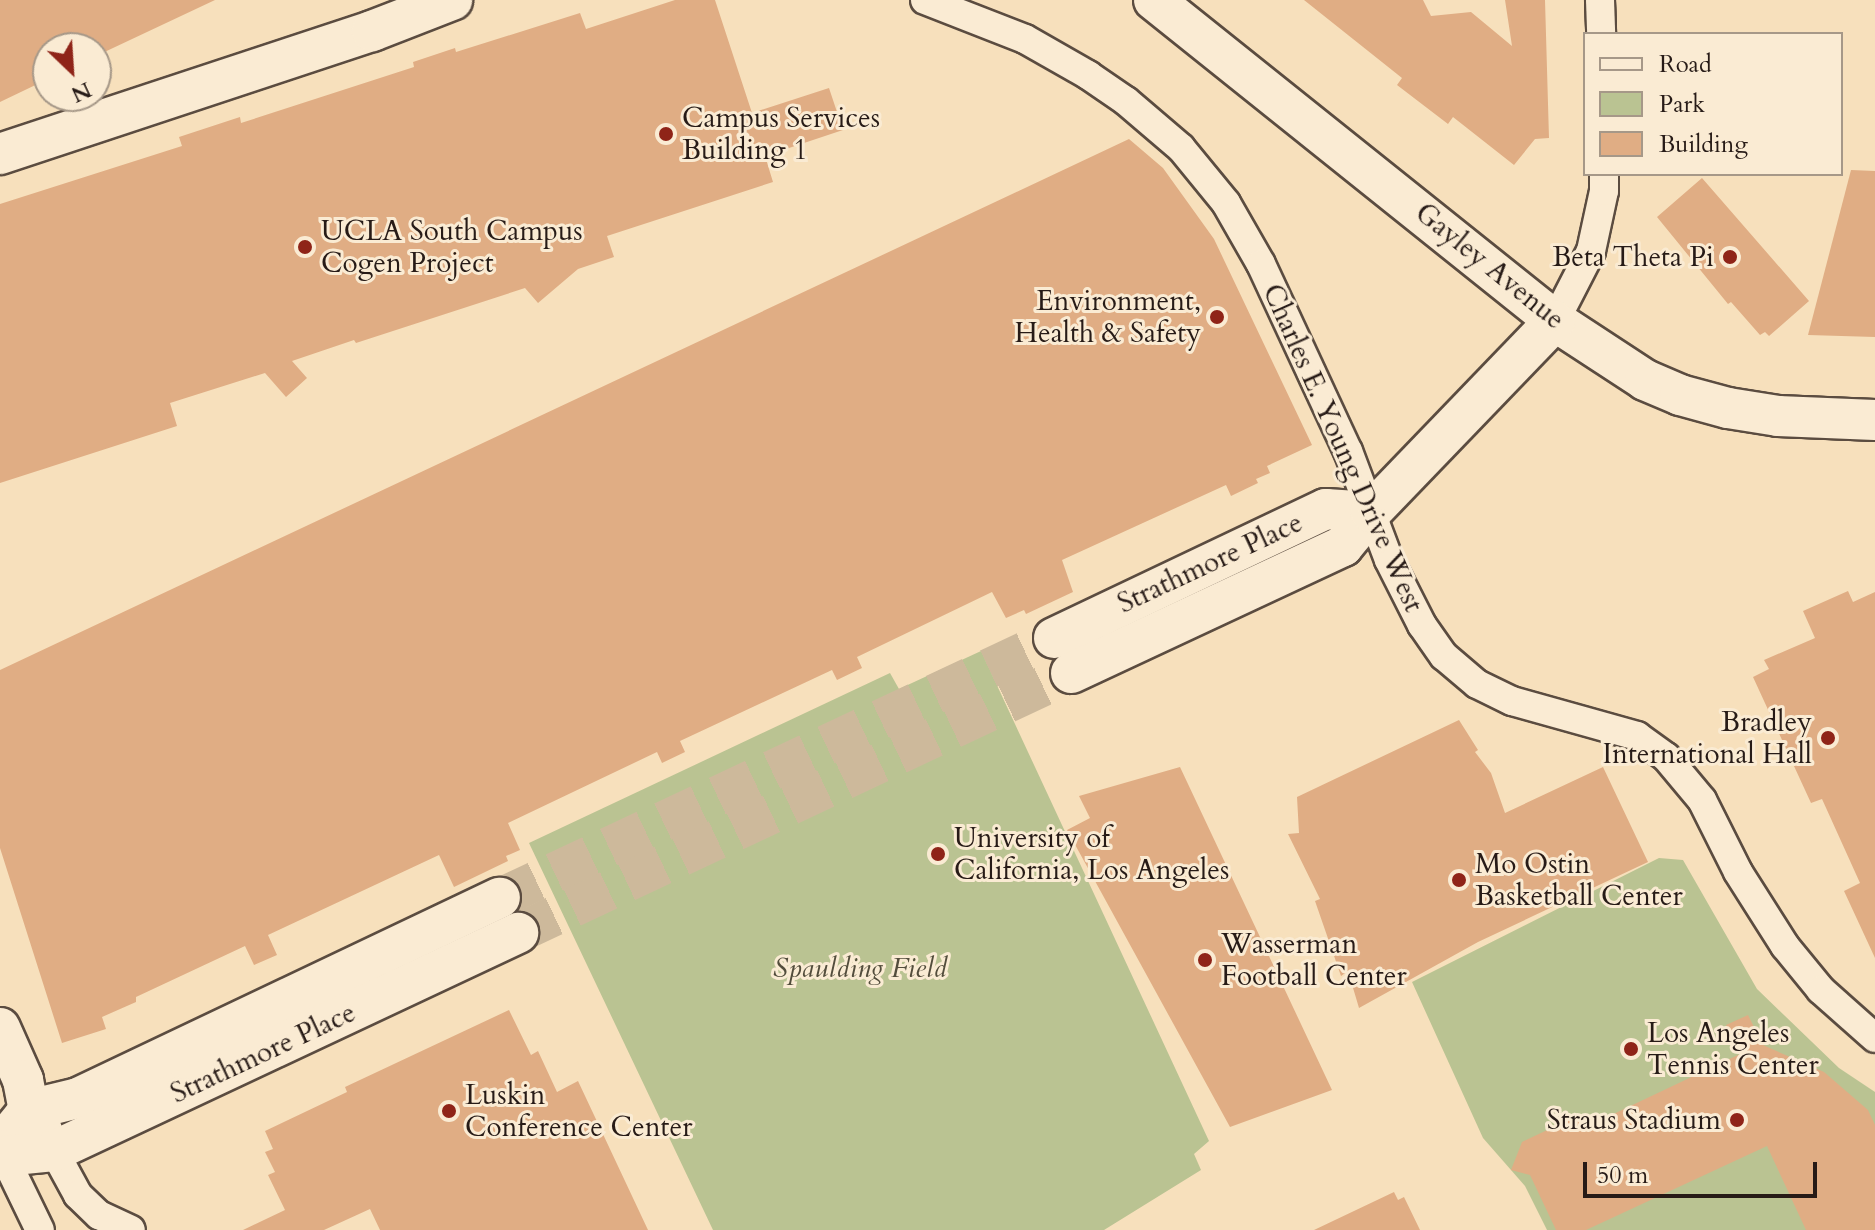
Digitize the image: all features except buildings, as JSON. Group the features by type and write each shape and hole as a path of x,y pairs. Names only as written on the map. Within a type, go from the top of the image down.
{"street":[{"path":"0,154 372,31 452,0"},
{"name":"Charles E. Young Drive West","path":"925,0 1025,39 1088,75 1126,101 1181,148 1226,203 1261,264 1348,451 1371,512 1422,625 1444,656 1477,684 1512,701 1637,736 1666,757 1702,800 1738,872 1785,946 1821,990 1875,1038"},
{"name":"Gayley Avenue","path":"1154,0 1555,321 1645,380 1680,395 1778,416 1875,420"},
{"path":"1600,0 1601,32"},
{"path":"1371,512 1555,321 1591,251 1604,191 1604,176"},
{"name":"Strathmore Place","path":"1062,656 1326,509 1371,512"},
{"name":"Strathmore Place","path":"29,1110 78,1098 500,898"},
{"name":"Strathmore Place","path":"1,1151 54,1151 518,933"},
{"path":"0,1028 23,1080 29,1110 78,1195 99,1215 131,1230"},
{"path":"29,1110 1,1151 40,1230"}],"green space":[{"name":"Spaulding Field","path":"981,651 1209,1141 1194,1154 1201,1170 1104,1230 713,1230 529,843 890,673 899,689"},
{"name":"Los Angeles Tennis Center","path":"1659,858 1683,860 1757,989 1839,1068 1875,1092 1875,1230 1547,1230 1525,1186 1483,1138 1412,982"}],"tunnel":[{"path":"500,898 1054,638"},
{"path":"518,933 1071,673"}],"place":[{"name":"Campus Services Building 1","path":"666,134"},
{"name":"UCLA South Campus Cogen Project","path":"305,247"},
{"name":"Beta Theta Pi","path":"1730,257"},
{"name":"Environment, Health & Safety","path":"1217,317"},
{"name":"Bradley International Hall","path":"1828,738"},
{"name":"University of California, Los Angeles","path":"938,854"},
{"name":"Mo Ostin Basketball Center","path":"1459,880"},
{"name":"Wasserman Football Center","path":"1205,960"},
{"name":"Los Angeles Tennis Center","path":"1631,1049"},
{"name":"Luskin Conference Center","path":"449,1111"},
{"name":"Straus Stadium","path":"1737,1120"}]}
